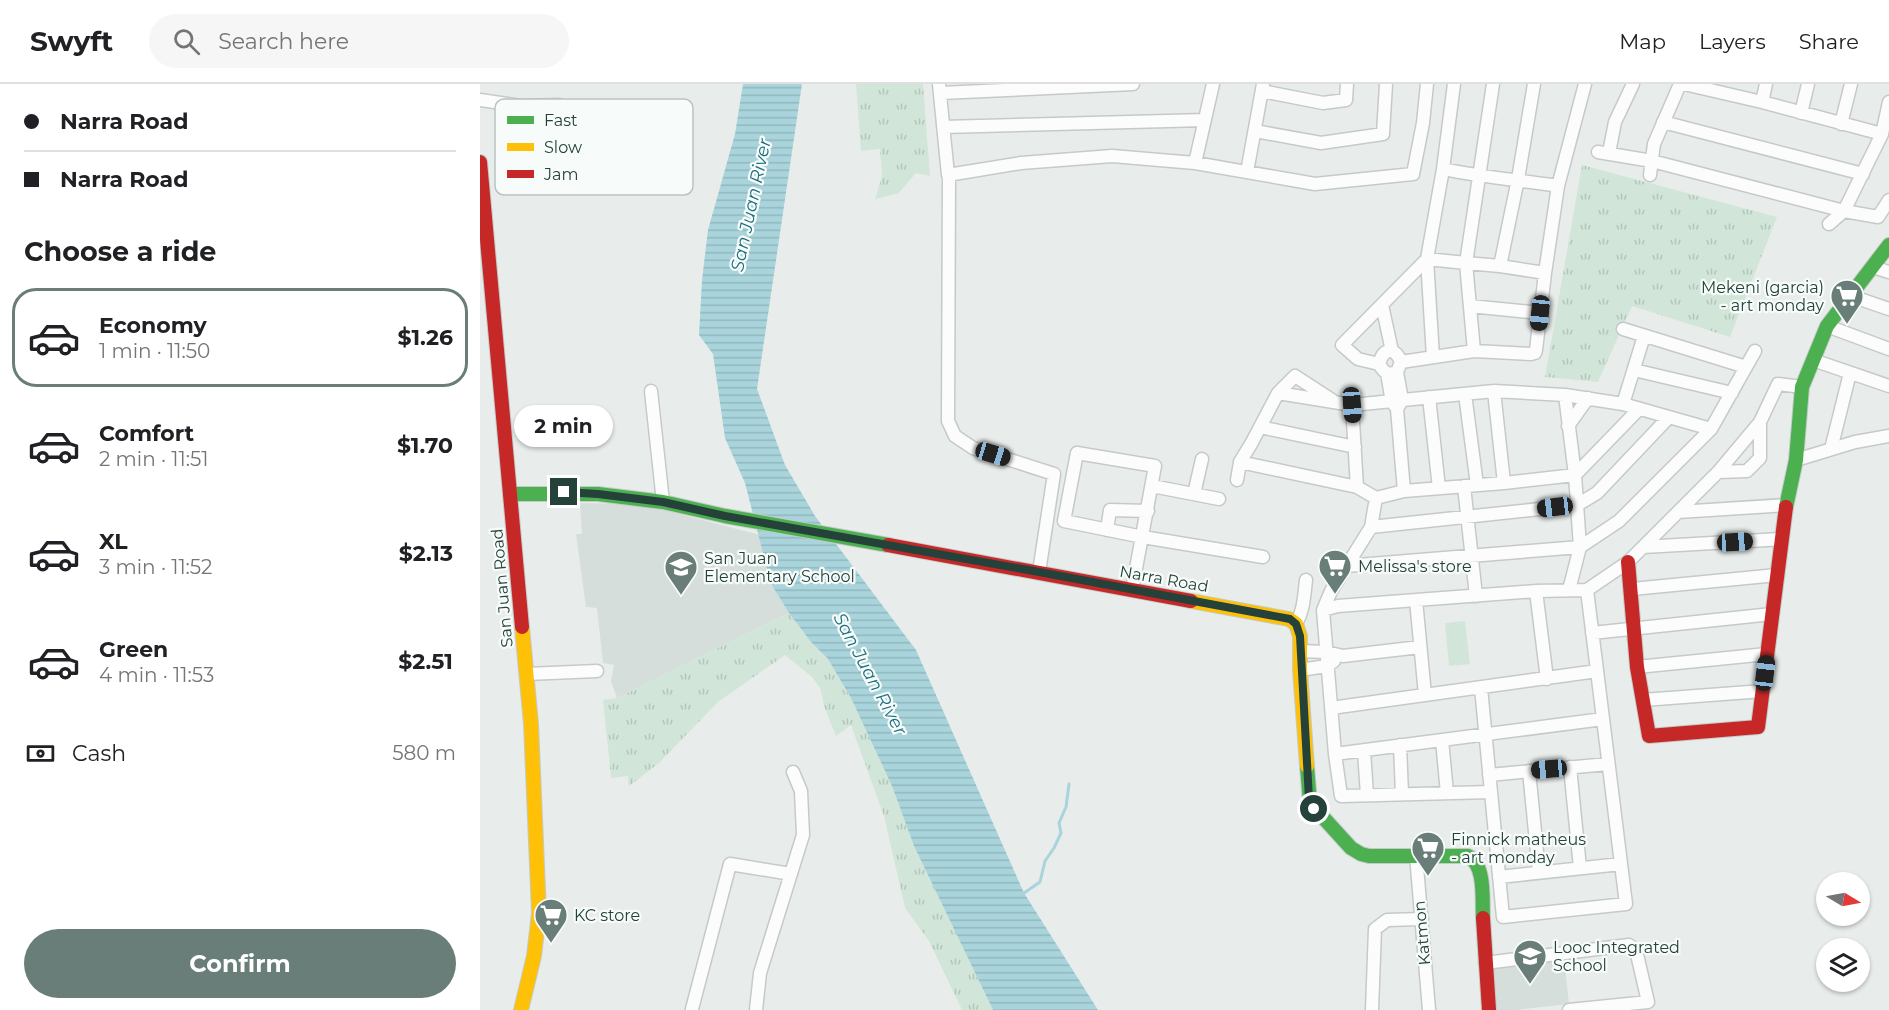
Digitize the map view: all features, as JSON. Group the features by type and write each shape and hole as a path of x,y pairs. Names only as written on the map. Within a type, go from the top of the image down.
{"main road":[{"name":"San Juan Road","path":"480,162 531,724 539,914 534,956 521,1010"},
{"path":"1628,562 1637,667 1649,736 1758,727 1786,505 1796,460 1802,387 1827,326 1889,245"},
{"name":"Narra Road","path":"510,494 564,492 663,502 725,516 1280,616 1296,624"},
{"path":"1296,624 1300,636 1300,670 1309,799 1312,806 1355,851 1369,856 1468,855 1478,862 1489,1010"}],"street":[{"path":"1133,84 940,89 948,175 1021,163 1112,156 1195,163 1315,184 1413,174 1423,123 1427,84"},
{"path":"1195,163 1214,84"},
{"path":"1247,172 1262,88 1323,103 1346,100 1347,84"},
{"path":"1255,131 1321,143 1383,134 1386,84"},
{"path":"1433,357 1427,259 1443,169 1454,84"},
{"path":"1474,351 1466,263 1493,84"},
{"path":"1500,266 1534,84"},
{"path":"1427,259 1342,345 1358,359 1391,368 1433,357 1474,351 1535,353 1558,186 1585,84"},
{"path":"1633,84 1615,122 1604,153 1652,161 1844,212 1878,217 1889,200"},
{"path":"1650,175 1654,144 1682,84 1725,89 1762,102 1882,134"},
{"path":"1762,102 1766,84"},
{"path":"1801,113 1808,84"},
{"path":"1841,124 1851,84"},
{"path":"480,100 495,102"},
{"path":"1829,224 1844,212 1863,174 1882,134 1889,102"},
{"path":"943,127 1205,120"},
{"path":"1663,122 1863,174"},
{"path":"1443,169 1558,186"},
{"path":"948,178 948,421 955,436 973,448 1054,474 1039,572"},
{"path":"1427,259 1545,273"},
{"path":"1873,267 1889,272"},
{"path":"1851,296 1889,309"},
{"path":"1382,305 1392,351"},
{"path":"1470,306 1540,313"},
{"path":"1827,326 1889,349"},
{"path":"1623,329 1746,367"},
{"path":"1623,404 1644,336"},
{"path":"1391,368 1398,354 1386,351 1381,355 1391,368 1397,403 1404,491"},
{"path":"1346,566 1580,547 1619,521 1711,429 1755,351"},
{"path":"1813,360 1889,386"},
{"path":"1634,370 1732,393"},
{"path":"1831,449 1850,373"},
{"path":"1237,480 1240,462 1278,393 1295,376 1335,403"},
{"path":"1323,610 1338,606 1416,600 1536,591 1587,590 1628,562 1718,472 1760,422 1778,384 1802,387"},
{"path":"651,391 663,502"},
{"path":"1278,393 1352,405 1397,403 1429,397 1494,391 1564,395 1623,404 1711,429"},
{"path":"1494,391 1504,483"},
{"path":"1465,394 1471,485 1467,518 1476,596"},
{"path":"1564,395 1575,475 1580,547 1569,590"},
{"path":"1429,397 1439,488"},
{"path":"1568,426 1588,398"},
{"path":"1352,405 1357,487"},
{"path":"1240,462 1357,487 1376,498 1404,491 1575,475 1640,409"},
{"path":"1371,528 1577,505 1597,493 1668,417"},
{"path":"1718,472 1747,471 1760,458 1760,422"},
{"path":"1260,427 1355,447"},
{"path":"1796,460 1855,442 1889,436"},
{"path":"1132,590 1143,537 1148,511 1155,466 1077,453 1064,521 1143,537 1263,557"},
{"path":"1194,494 1202,459"},
{"path":"1152,486 1219,499"},
{"path":"1376,498 1371,528 1330,591 1323,610 1335,754 1341,796 1491,792"},
{"path":"1678,512 1786,505"},
{"path":"1107,530 1110,510 1148,511"},
{"path":"1643,547 1782,539"},
{"path":"1632,589 1777,575"},
{"path":"1296,624 1303,607 1306,580"},
{"path":"1480,688 1503,917 1626,904 1587,590"},
{"path":"1536,591 1547,679"},
{"path":"1416,600 1425,695"},
{"path":"1592,633 1772,614"},
{"path":"1300,651 1326,652 1343,656 1420,647"},
{"path":"1637,667 1767,654"},
{"path":"1300,670 1328,666 1343,656"},
{"path":"527,674 597,671"},
{"path":"1331,708 1597,671"},
{"path":"1643,700 1762,691"},
{"path":"1335,754 1603,719"},
{"path":"1442,740 1447,793"},
{"path":"1400,745 1402,794"},
{"path":"1364,751 1367,795"},
{"path":"1489,775 1608,764"},
{"path":"1570,767 1580,868"},
{"path":"1529,771 1539,873"},
{"path":"756,1010 759,973 803,835 801,791 793,772"},
{"name":"Katmon","path":"1416,855 1429,1010"},
{"path":"692,1009 730,864 791,874"},
{"path":"1499,876 1621,864"},
{"path":"1372,1010 1375,929 1387,920 1422,919"},
{"path":"1485,963 1629,945 1636,950 1648,1002 1569,1010"}],"shaded area":[{"name":"San Juan Elementary School","path":"580,503 641,504 760,535 771,584 789,613 617,698 611,681 614,665 603,663 597,608 586,607 576,534 582,534"},
{"name":"Looc Integrated School","path":"1564,958 1569,1004 1496,1010 1491,966"}],"green space":[{"path":"856,84 923,84 930,176 916,173 899,193 875,199 882,176 880,149 861,151"},
{"path":"1582,165 1777,217 1730,337 1632,306 1598,382 1545,377"},
{"path":"789,613 811,642 828,659 851,698 892,786 914,846 993,1010 962,1010 929,941 905,908 884,816 851,725 836,736 825,709 820,688 812,677 785,655 718,702 659,763 629,786 628,776 611,778 603,700 617,698"},
{"path":"1465,621 1470,664 1449,666 1445,623"}],"water":[{"name":"San Juan River","path":"743,84 802,84 757,389 785,465 815,516 916,650 1024,893 1098,1010 993,1010 914,846 892,786 851,698 828,659 811,642 771,584 745,483 725,438 713,354 699,335 708,230 735,134"}],"waterway":[{"path":"1024,893 1040,882 1045,861 1061,833 1059,823 1066,807 1069,784"}],"traffic: fast":[{"path":"1786,507 1796,460 1802,387 1827,326 1889,245"},
{"path":"510,494 598,494 663,502 725,516 888,545"},
{"path":"1307,766 1310,803 1351,848 1361,854 1369,856 1468,856 1474,861 1478,867 1482,884 1483,918"}],"traffic: slow":[{"path":"1191,601 1289,619 1296,624 1300,636 1300,670 1307,766"},
{"path":"521,1010 534,956 539,913 531,724 522,627"}],"traffic: jam":[{"path":"480,162 522,627"},
{"path":"1628,562 1637,667 1649,736 1758,727 1786,507"},
{"path":"888,545 1191,601"},
{"path":"1483,918 1489,1010"}],"place":[{"name":"Mekeni (garcia) - art monday","path":"1847,325"},
{"name":"Melissa's store","path":"1335,595"},
{"name":"San Juan Elementary School","path":"681,596"},
{"name":"Finnick matheus - art monday","path":"1428,877"},
{"name":"KC store","path":"551,944"},
{"name":"Looc Integrated School","path":"1530,985"}],"route":[{"path":"564,492 624,496 663,502 725,516 1290,619 1296,624 1300,636 1300,670 1309,799 1314,809"}]}
